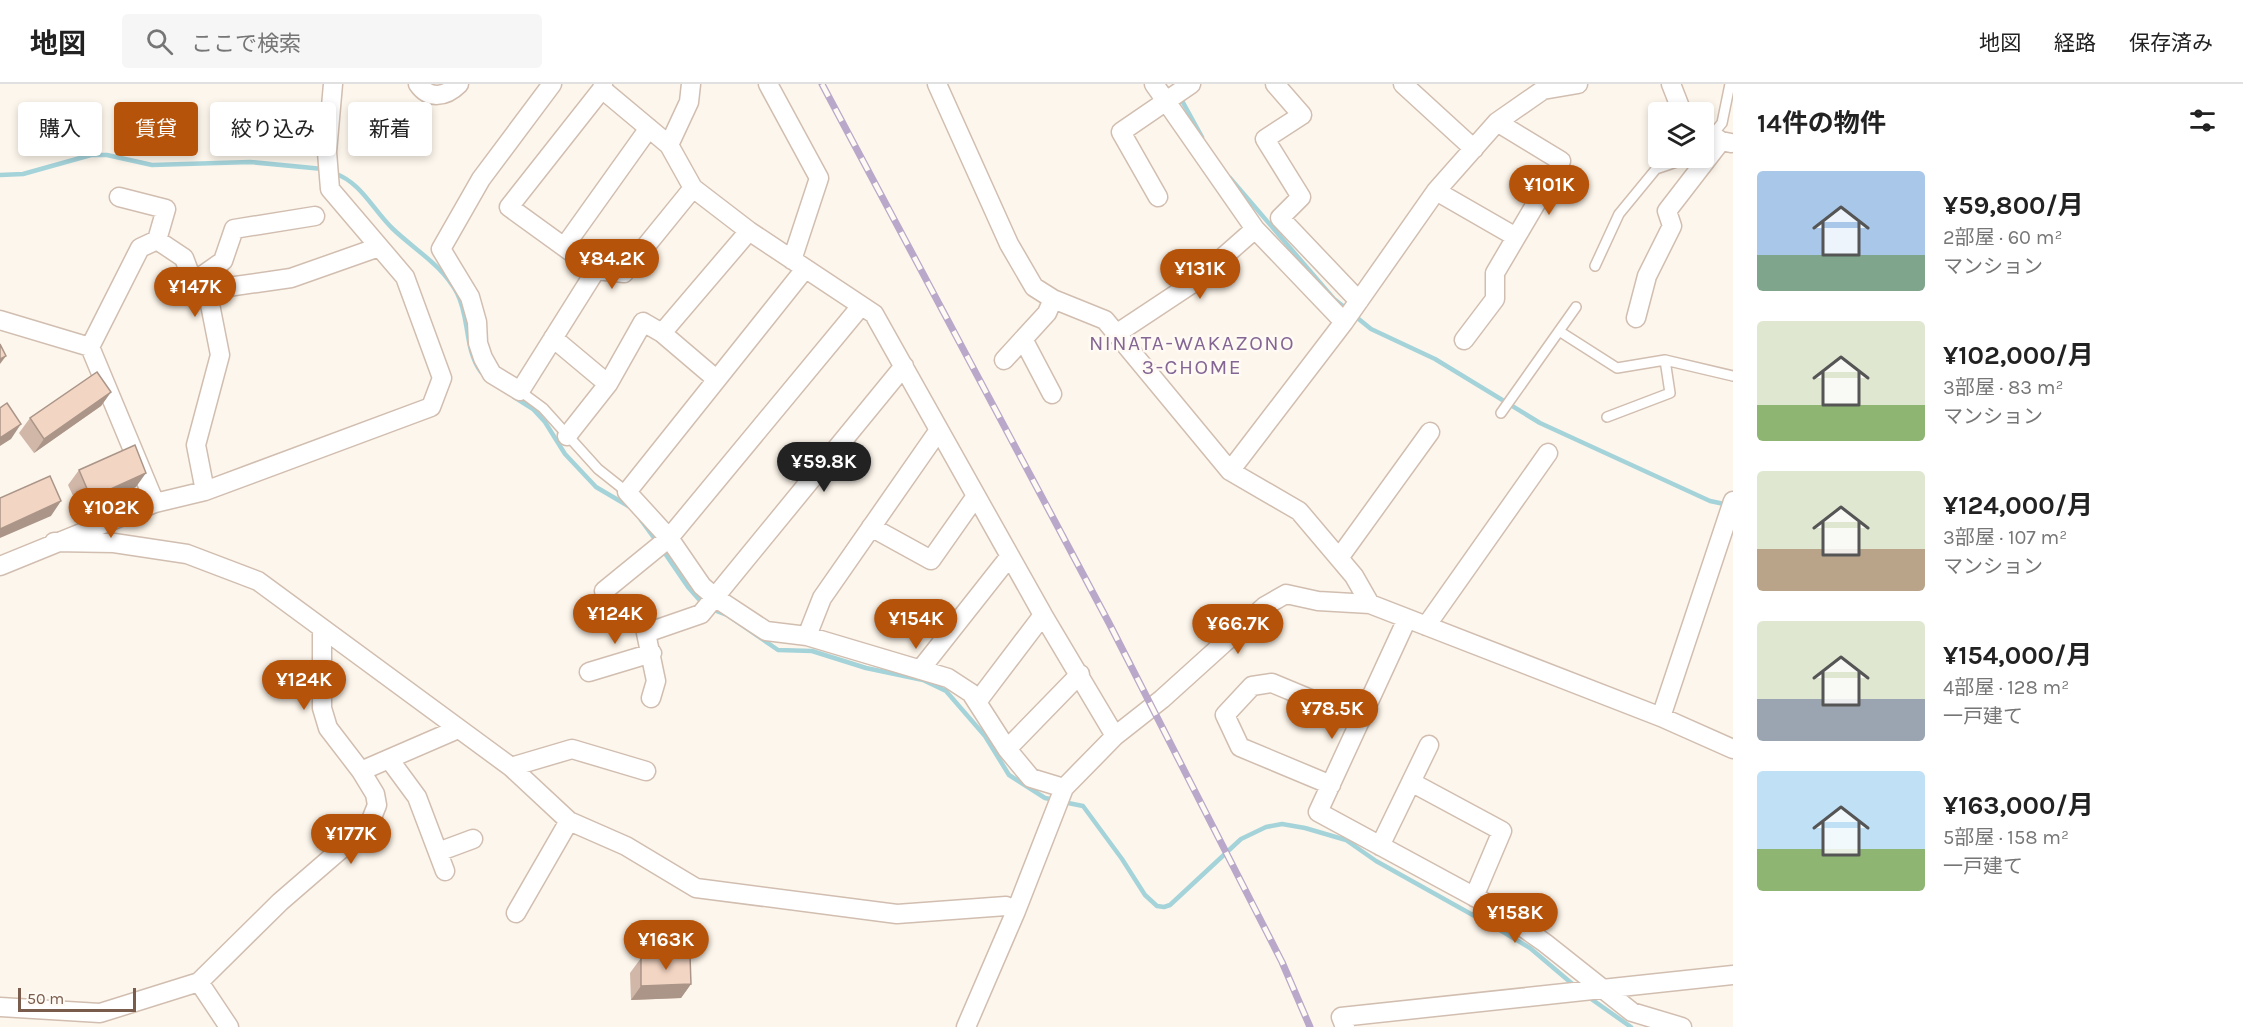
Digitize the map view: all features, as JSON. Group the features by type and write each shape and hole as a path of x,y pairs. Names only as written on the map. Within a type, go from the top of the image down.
{"street":[{"path":"0,566 54,542 155,503 205,491 431,407 442,378 405,277 330,189 327,152 333,84"},
{"path":"418,84 427,94 441,96 459,84"},
{"path":"669,145 689,102 691,84"},
{"path":"768,84 819,178 798,264 716,379 627,492 662,543 702,586 709,605 766,631 807,636 948,678 971,693 1008,749 1031,778 1064,788"},
{"path":"937,84 1009,244 1034,287 1053,299 1105,320 1230,471 1299,511 1339,558 1370,604"},
{"path":"1154,84 1255,229 1344,322"},
{"path":"1158,197 1121,132 1191,84"},
{"path":"1275,84 1302,116 1265,139 1301,197 1280,218 1359,301"},
{"path":"1403,84 1474,149"},
{"path":"1230,471 1344,322 1436,191 1497,122 1537,86 1578,84"},
{"path":"1671,84 1678,102"},
{"path":"548,85 481,179 441,249 470,297 477,322 478,343 492,374 520,391 596,270"},
{"path":"693,188 624,273 596,270 509,207 603,87 669,145 693,188 749,231 874,314 1042,615 1080,674 1115,736"},
{"path":"1464,340 1495,299 1496,273 1561,161 1497,122"},
{"path":"564,247 649,128"},
{"path":"1636,318 1647,276 1672,226 1667,211 1715,140"},
{"path":"1436,191 1516,237"},
{"path":"119,197 166,209 157,240 140,249 90,347 155,503"},
{"path":"193,282 223,261 234,230 315,216"},
{"path":"1116,334 1196,281 1255,229"},
{"path":"662,333 749,231"},
{"path":"157,240 184,258 193,282 208,294 220,355 196,445 205,491"},
{"path":"208,294 221,288 291,278 380,247"},
{"path":"1004,360 1047,313 1053,299"},
{"path":"604,591 662,543 861,306"},
{"path":"0,320 90,347"},
{"path":"567,436 608,384 643,322 662,333 716,379"},
{"path":"553,338 608,384"},
{"path":"1023,339 1052,394"},
{"path":"651,698 656,681 646,633 709,605 904,366"},
{"path":"807,636 822,598 939,430"},
{"path":"1339,558 1430,432"},
{"path":"1426,626 1548,453"},
{"path":"871,527 931,560 976,496"},
{"path":"1661,717 1733,501"},
{"path":"54,542 114,543 187,554 258,581 511,767 569,821 626,846 696,888 897,914 1006,906 1016,911"},
{"path":"920,670 1010,556"},
{"path":"966,1027 1016,911 1064,788 1115,736 1162,699 1265,606 1286,594 1318,601 1370,604 1661,717 1733,749"},
{"path":"977,702 1042,615"},
{"path":"1407,619 1318,812 1474,897 1545,943 1605,988 1632,1012 1682,1027"},
{"path":"0,1007 100,1013 199,982 280,903 369,825 377,806 375,794 328,728 322,708 322,628"},
{"path":"589,672 652,653"},
{"path":"1008,749 1080,674"},
{"path":"1331,785 1240,747 1225,715 1252,686 1272,683 1361,720"},
{"path":"360,771 458,729"},
{"path":"1380,846 1429,744"},
{"path":"511,767 572,749 646,771"},
{"path":"388,759 417,797 445,871"},
{"path":"1411,783 1502,831 1474,897"},
{"path":"516,914 569,821"},
{"path":"438,852 473,839"},
{"path":"1345,1027 1341,1017 1733,975"},
{"path":"199,982 229,1027"}],"lane":[{"path":"1715,140 1722,123 1730,84"},
{"path":"1595,266 1619,214 1659,168"},
{"path":"1501,413 1576,307"},
{"path":"1559,331 1617,368 1665,360 1733,376"},
{"path":"1607,417 1670,393 1665,360"},
{"path":"520,391 543,408 598,469 627,492"}],"building":[{"path":"0,344 6,356 0,359"},
{"path":"97,372 111,392 44,439 30,418"},
{"path":"7,403 21,424 0,438 0,408"},
{"path":"135,445 146,473 91,498 79,470"},
{"path":"50,476 61,501 0,529 0,498"},
{"path":"690,956 691,984 641,986 641,958"}],"waterway":[{"path":"1180,97 1202,137"},
{"path":"0,175 23,174 91,155 107,155 152,165 250,162 323,169"},
{"path":"334,173 352,183 393,229 436,266 451,283 461,303 469,343 481,372"},
{"path":"1230,178 1334,299 1348,310"},
{"path":"1355,316 1371,329 1435,359 1540,423 1710,501 1729,505"},
{"path":"514,397 533,409 545,422 565,454 596,487 630,507"},
{"path":"641,520 657,542"},
{"path":"662,549 688,587 704,605"},
{"path":"711,609 727,615 778,650 812,651 866,668 923,680 946,691 985,736 1009,775 1045,798 1055,800"},
{"path":"1063,802 1083,806 1145,895 1157,906 1170,905 1241,839 1266,827 1282,824 1305,828 1346,840 1376,861 1505,933 1530,948 1576,987"},
{"path":"1587,996 1631,1027"}],"railway":[{"path":"822,84 1109,623 1282,962 1310,1027"}],"district":[{"name":"NINATA-WAKAZONO 3-CHOME","path":"1192,355"}]}
